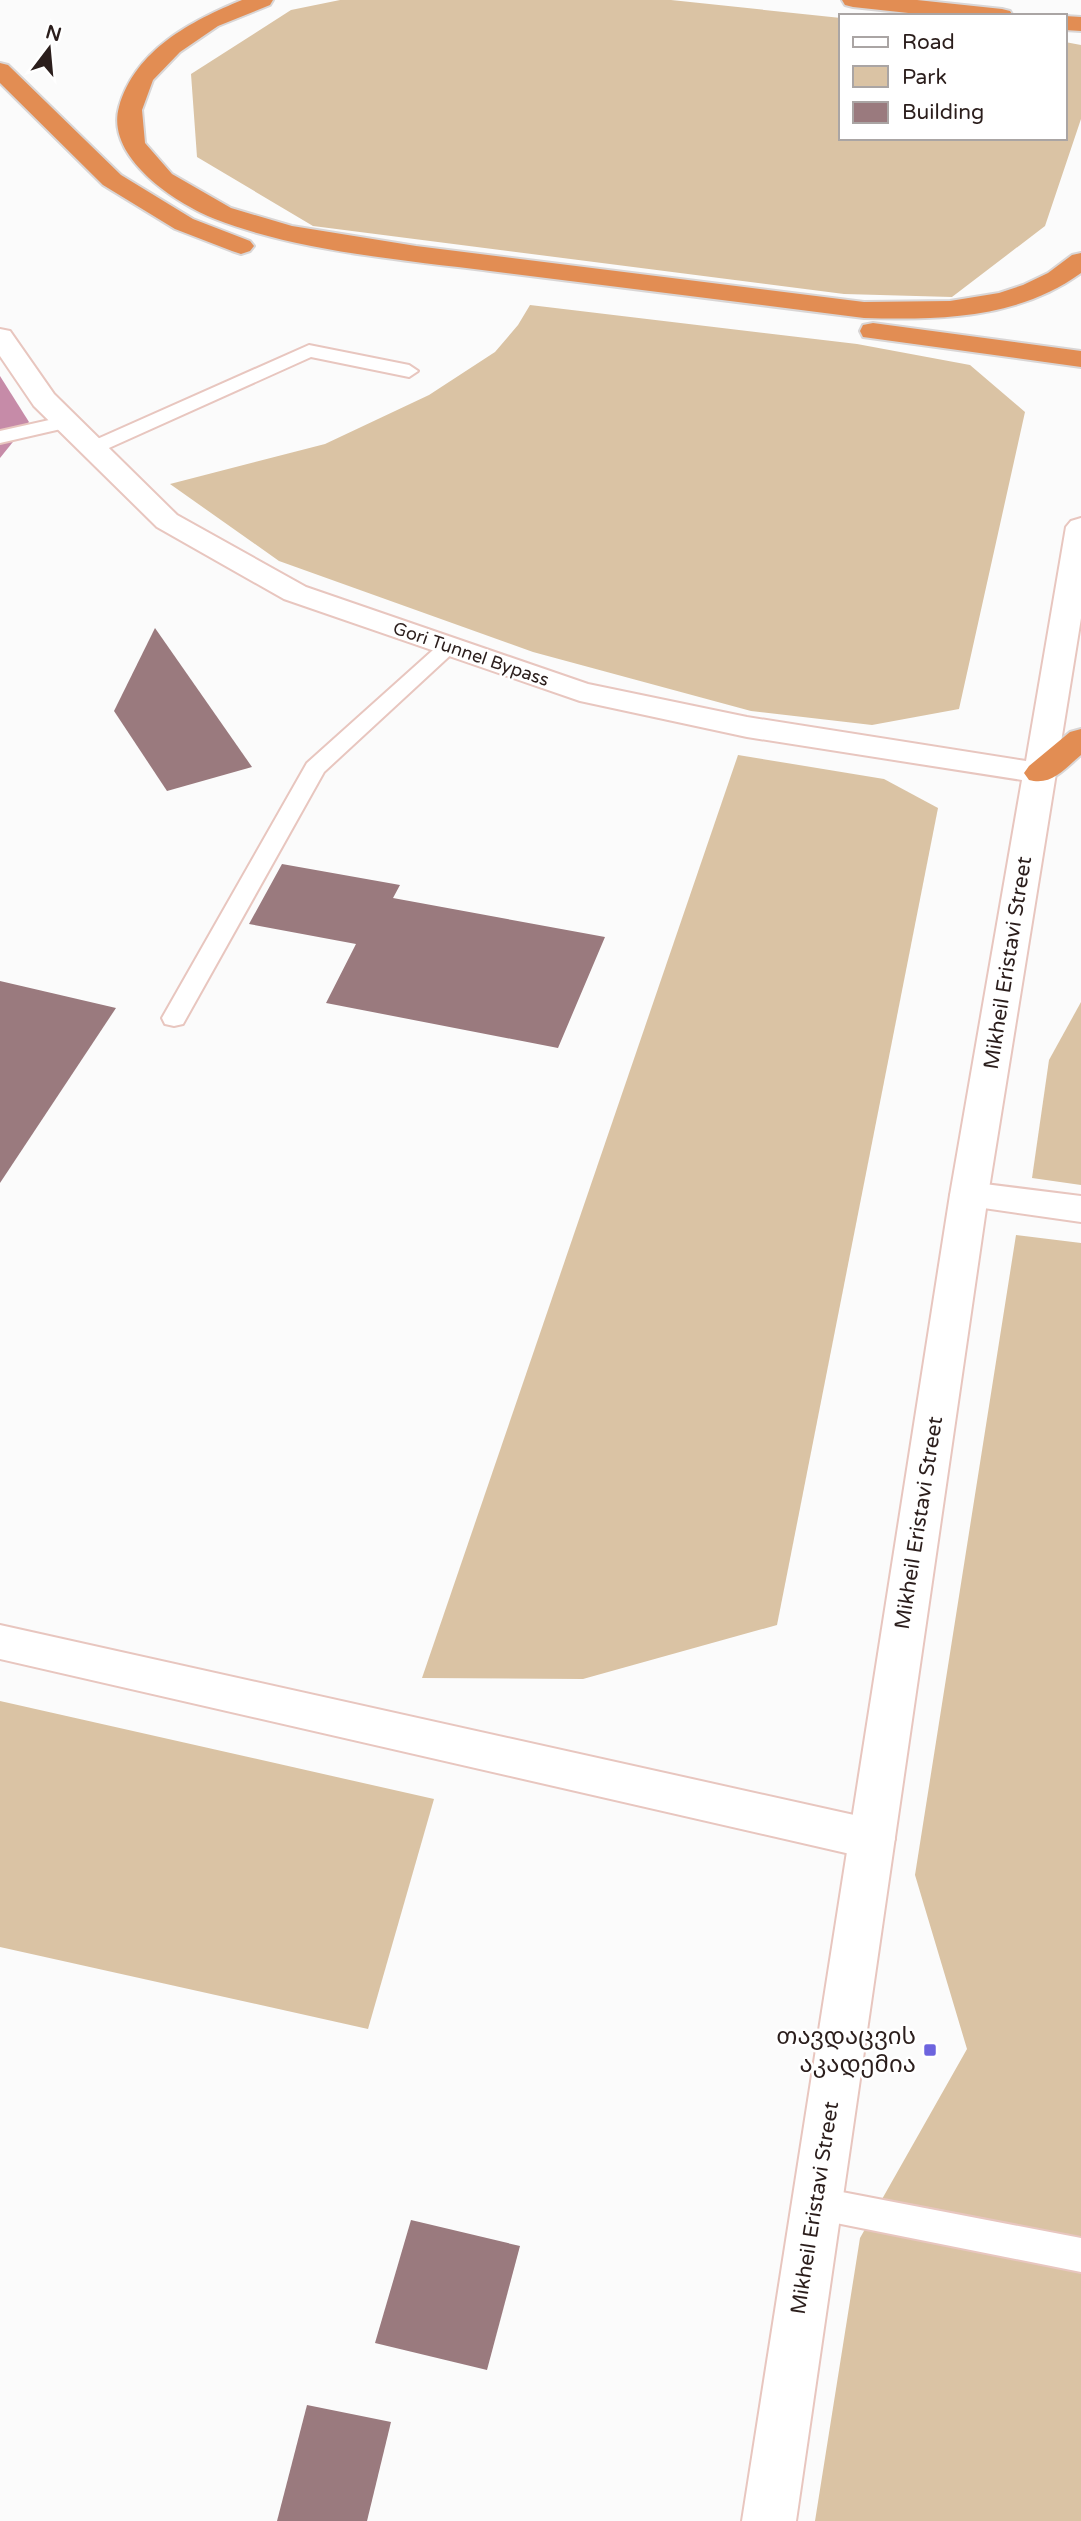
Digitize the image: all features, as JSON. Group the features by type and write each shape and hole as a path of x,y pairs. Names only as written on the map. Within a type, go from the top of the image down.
{"highway":[{"path":"262,0 210,21 172,47 142,78 130,110 133,144 163,179 222,213 289,233 416,254 864,310 932,312 1002,303 1064,276 1081,261"},
{"path":"853,0 983,14"},
{"path":"0,70 113,180 184,223 236,245 341,267 456,284 860,330 1081,359"},
{"path":"1040,773 1081,739"}],"main road":[{"name":"Gori Tunnel Bypass","path":"0,337 44,400 167,521 295,593 593,695 747,727 1040,773"},
{"name":"Mikheil Eristavi Street","path":"769,2521 970,1195 1081,527"},
{"path":"970,1195 1081,1209"},
{"path":"0,1642 872,1839"}],"lane":[{"path":"93,448 309,351 409,371"},
{"path":"0,437 67,422"},
{"path":"174,1018 315,768 449,646"},
{"path":"816,2203 1081,2255"}],"green space":[{"path":"340,0 671,0 839,18 839,140 1067,140 1067,42 1081,45 1081,119 1045,226 952,297 844,294 313,226 197,157 191,74 291,10"},
{"path":"530,305 857,344 970,365 1025,412 959,709 872,725 751,711 533,652 279,561 170,484 325,444 429,395 495,352 518,325"},
{"path":"738,755 884,779 938,808 777,1625 583,1679 422,1678"},
{"path":"1081,1002 1081,1185 1032,1178 1049,1060"},
{"path":"1016,1235 1081,1243 1081,2521 815,2521 860,2238 967,2049 915,1875"},
{"path":"0,1701 434,1799 368,2029 0,1947"}],"shaded area":[{"path":"0,376 29,422 0,458"}],"building":[{"path":"155,628 252,767 167,791 114,711"},
{"path":"282,864 400,885 393,898 605,937 558,1048 326,1003 356,944 249,924"},
{"path":"0,981 116,1008 0,1183"},
{"path":"411,2220 520,2246 487,2370 375,2343"},
{"path":"307,2405 391,2422 367,2521 277,2521"}],"place":[{"name":"თავდაცვის აკადემია","path":"930,2050"}]}
